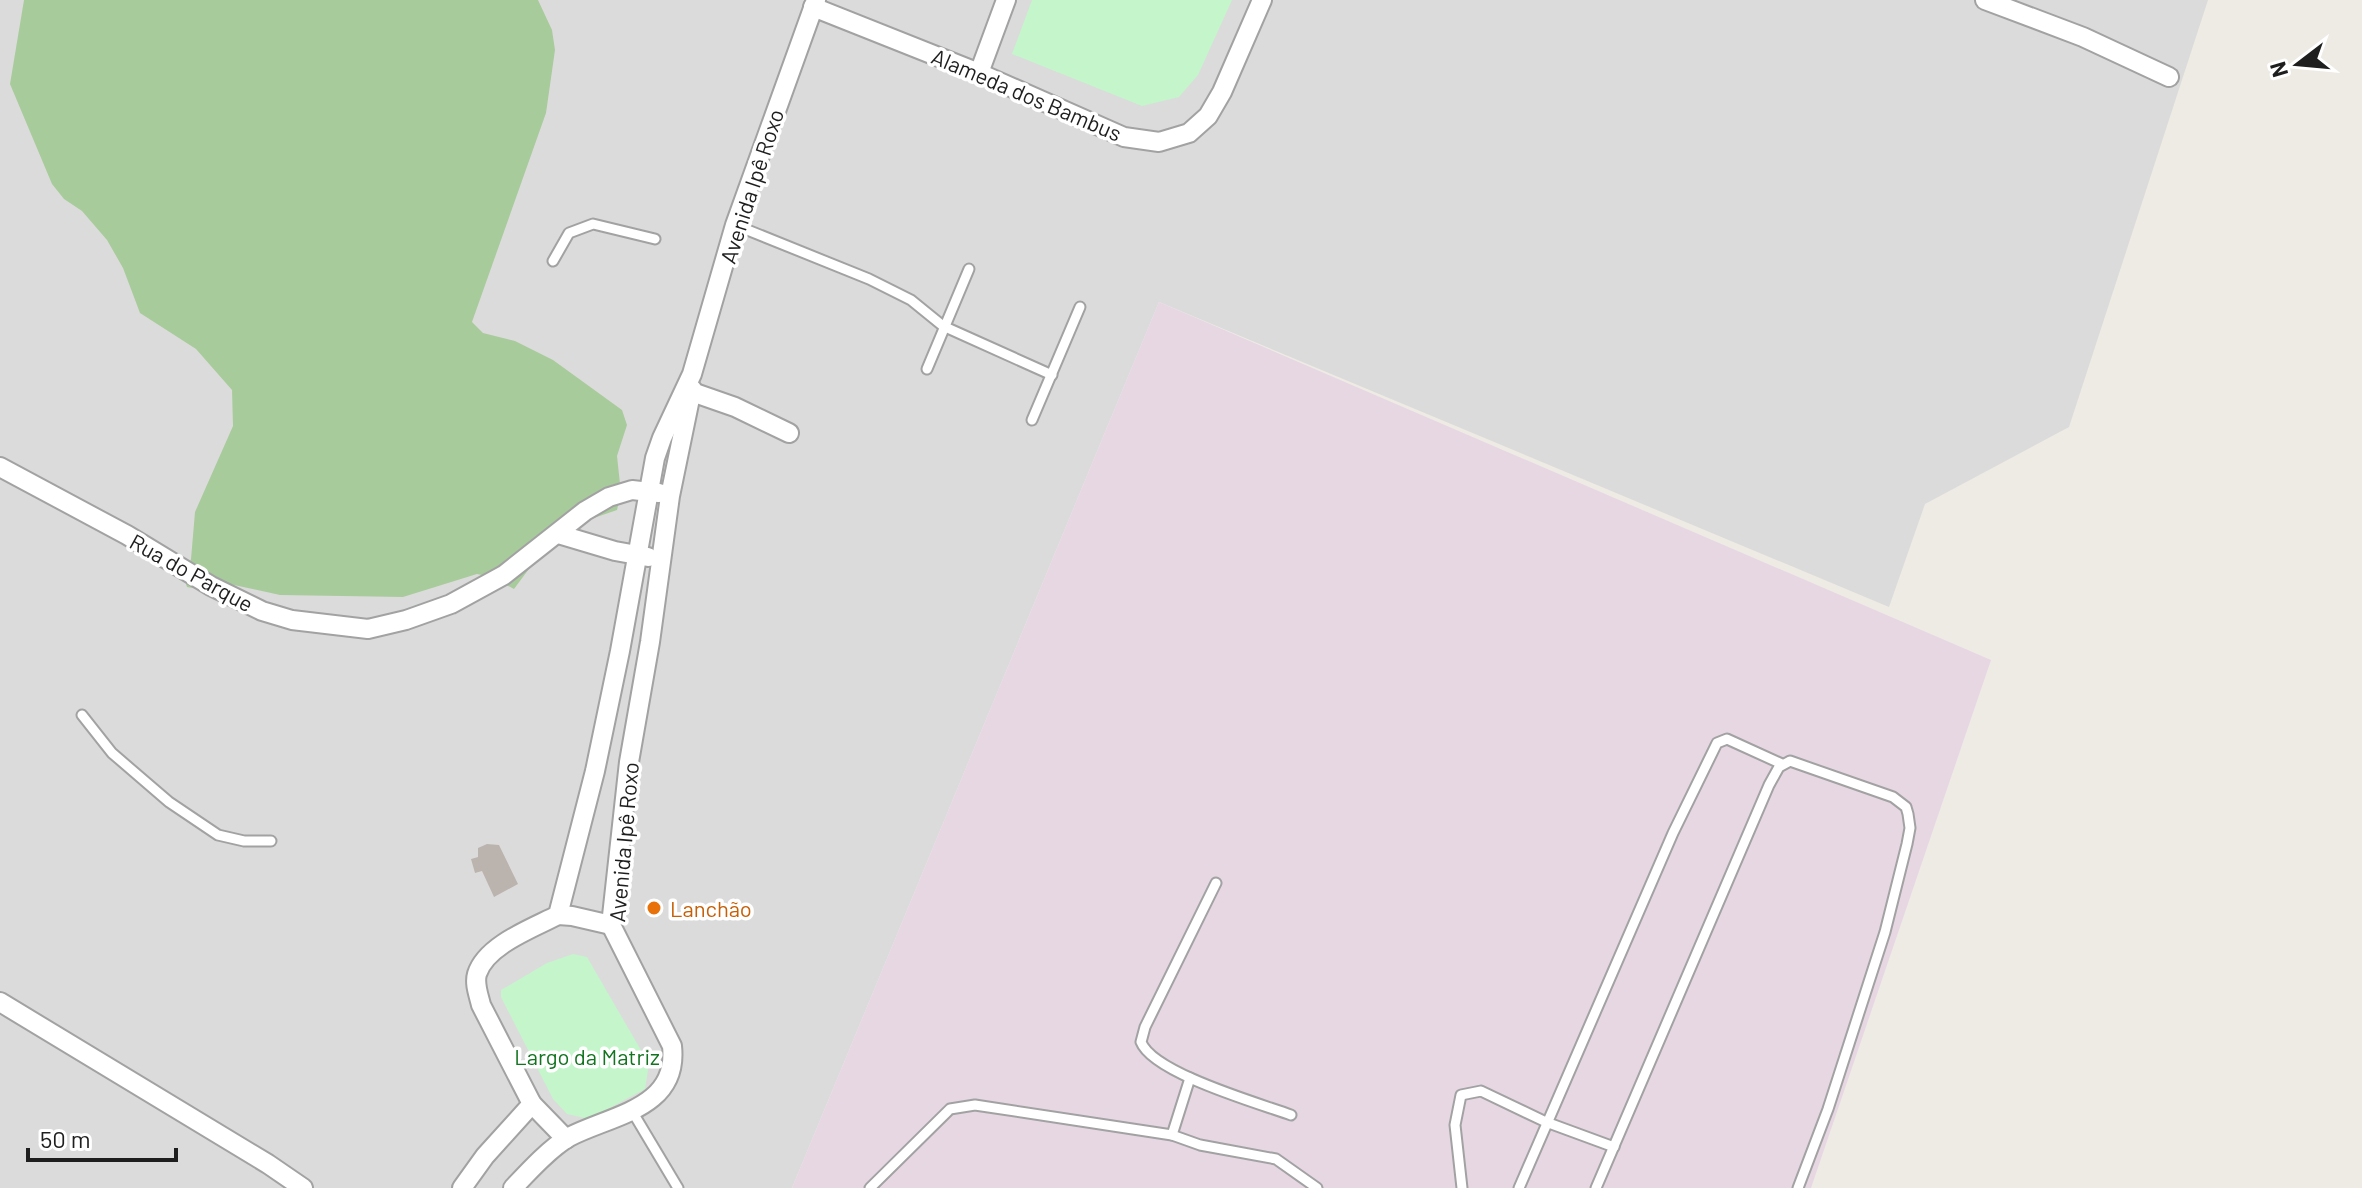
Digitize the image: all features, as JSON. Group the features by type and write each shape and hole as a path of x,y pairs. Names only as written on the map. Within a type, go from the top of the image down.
{"street":[{"path":"979,73 1006,0"},
{"name":"Alameda dos Bambus","path":"814,4 1124,137 1159,142 1189,133 1208,116 1222,92 1262,0"},
{"path":"1985,0 2083,37 2169,77"},
{"name":"Avenida Ipê Roxo","path":"513,1188 566,1139 632,1111 654,1098 670,1075 674,1060 672,1046 611,925 629,762 670,496 692,383 735,225 814,4"},
{"path":"692,383 789,433"},
{"name":"Avenida Ipê Roxo","path":"558,915 595,771 648,491 662,438 692,383"},
{"name":"Rua do Parque","path":"0,467 127,535 211,586 262,611 292,620 368,629 451,604 504,575 585,511 609,497 632,490 648,491"},
{"path":"648,491 670,496"},
{"path":"558,534 615,551 661,559"},
{"path":"566,1139 532,1104 481,1005 477,975 489,955 507,941 558,915 611,925"},
{"path":"0,1002 303,1188"},
{"path":"462,1188 485,1156 532,1104"}],"lane":[{"path":"553,261 569,233 593,224 655,239"},
{"path":"735,225 869,279 911,300 945,327 1052,375"},
{"path":"927,369 969,269"},
{"path":"1032,420 1080,307"},
{"path":"82,715 112,753 169,802 218,835 244,841 271,841"},
{"path":"1519,1188 1673,833 1717,743 1727,739 1782,764"},
{"path":"1596,1188 1776,770 1790,761 1893,797 1906,807 1910,828 1880,946 1828,1109 1798,1188"},
{"path":"1216,883 1145,1027 1141,1042 1147,1053 1190,1078 1291,1115"},
{"path":"1172,1135 1190,1078"},
{"path":"1462,1188 1455,1125 1461,1095 1481,1091 1546,1122 1614,1147"},
{"path":"870,1188 950,1109 975,1105 1172,1135 1200,1145 1276,1159 1317,1188"},
{"path":"632,1111 678,1188"}],"shaded area":[{"path":"0,0 2208,0 2069,427 1925,504 1889,607 1159,302 792,1188 0,1188"},
{"path":"1159,302 1991,660 1811,1188 792,1188"}],"green space":[{"path":"24,0 538,0 552,30 555,50 546,113 472,322 483,333 515,341 553,360 622,410 627,425 617,456 621,493 617,510 585,521 540,554 514,589 491,577 477,574 403,597 280,595 220,582 198,589 187,587 184,578 191,559 195,512 233,426 232,390 196,349 140,313 123,268 107,240 82,211 64,199 52,184 10,84"},
{"path":"1032,0 1232,0 1198,75 1179,97 1142,106 1012,54"},
{"name":"Largo da Matriz","path":"573,954 587,957 649,1064 645,1089 589,1119 567,1114 553,1099 501,997 501,990 547,963"}],"building":[{"path":"487,844 499,845 518,884 494,897 482,871 475,873 471,859 478,857 478,848"}],"place":[{"name":"Lanchão","path":"654,908"}]}
